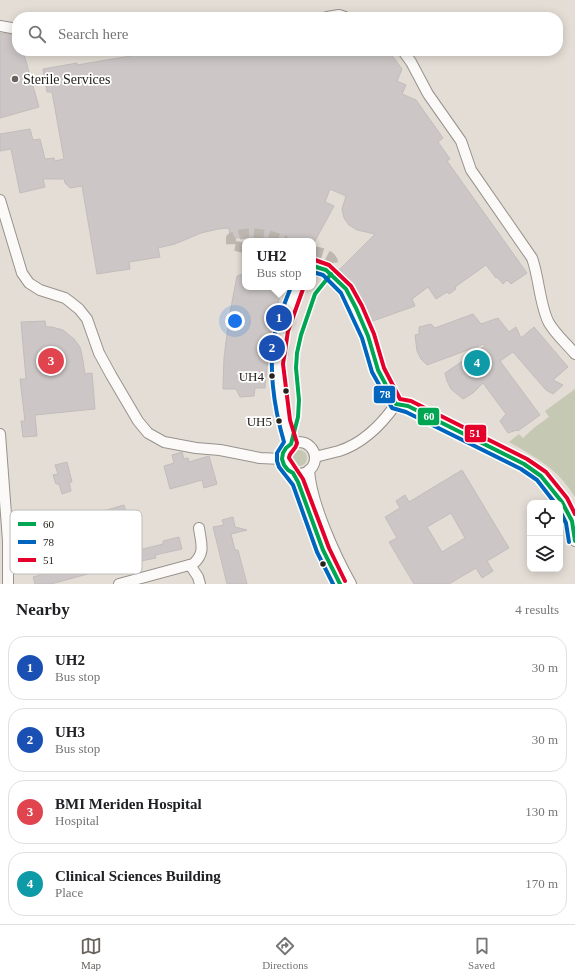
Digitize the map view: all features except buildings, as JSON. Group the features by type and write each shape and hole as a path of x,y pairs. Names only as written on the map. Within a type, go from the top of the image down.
{"street":[{"path":"0,26 12,28"},
{"path":"407,56 428,94 460,141 471,170 532,258 545,314 549,323 562,341 575,354"},
{"path":"0,200 22,273 29,283 40,290 65,298 80,309 87,319 100,353 111,375 138,421 148,433 164,442 196,448 220,450 260,458 282,459"},
{"path":"316,267 326,270 346,289 368,336 378,370 396,404"},
{"path":"291,444 284,421 277,364 282,330 296,290"},
{"path":"315,457 339,451 364,438 378,426 396,404"},
{"path":"396,404 408,406 524,464 541,476 562,502 572,520 575,542"},
{"path":"0,434 8,541 4,560 8,584"},
{"path":"300,442 306,443 313,451 315,457 309,470 303,474 293,473 288,470 282,459 286,448 291,444 300,442"},
{"path":"309,470 310,484 317,506 331,543 351,584"},
{"path":"293,473 298,482 323,550 340,584"},
{"path":"119,584 190,565 199,559 202,549 199,528"},
{"path":"190,565 198,577 200,584"}],"green space":[{"path":"575,389 575,497 561,479 546,465 509,442 519,434 523,438 549,417 545,411"},
{"path":"299,450 306,455 307,458 302,465 299,466 292,461 291,458 296,451"}],"tunnel":[{"path":"242,247 231,245 231,238 237,235 251,233 276,238"},
{"path":"316,252 323,253 330,257 333,264 331,274"}],"transit line":[{"name":"51","path":"316,260 329,265 351,286 362,306 374,334 384,368 400,399 411,401 527,459 546,472 567,498 575,514"},
{"name":"60","path":"316,267 326,270 346,289 368,336 378,370 396,404 408,406 524,464 541,476 562,502 572,521 575,541"},
{"name":"78","path":"316,273 323,275 341,293 362,338 372,372 392,408 406,412 521,469 537,480 553,500"},
{"name":"60","path":"331,274 315,294 301,335 297,353 296,368 299,400 298,417 291,444 286,448 282,459 284,465 293,473 298,482 323,550 340,584"},
{"name":"78","path":"290,290 281,312 273,342 273,385 277,415 284,442 277,453 277,461 279,467 293,485 317,552 333,584"},
{"name":"51","path":"303,290 288,331 283,364 290,420 297,443 289,458 303,479 329,548 345,581"},
{"name":"78","path":"563,517 566,523 569,542"}],"place":[{"name":"Sterile Services","path":"15,79"},
{"name":"UH2","path":"279,318"},
{"name":"UH3","path":"272,348"},
{"name":"BMI Meriden Hospital","path":"51,361"},
{"name":"Clinical Sciences Building","path":"477,363"},
{"name":"UH4","path":"272,376"},
{"name":"UH5","path":"279,421"}]}
